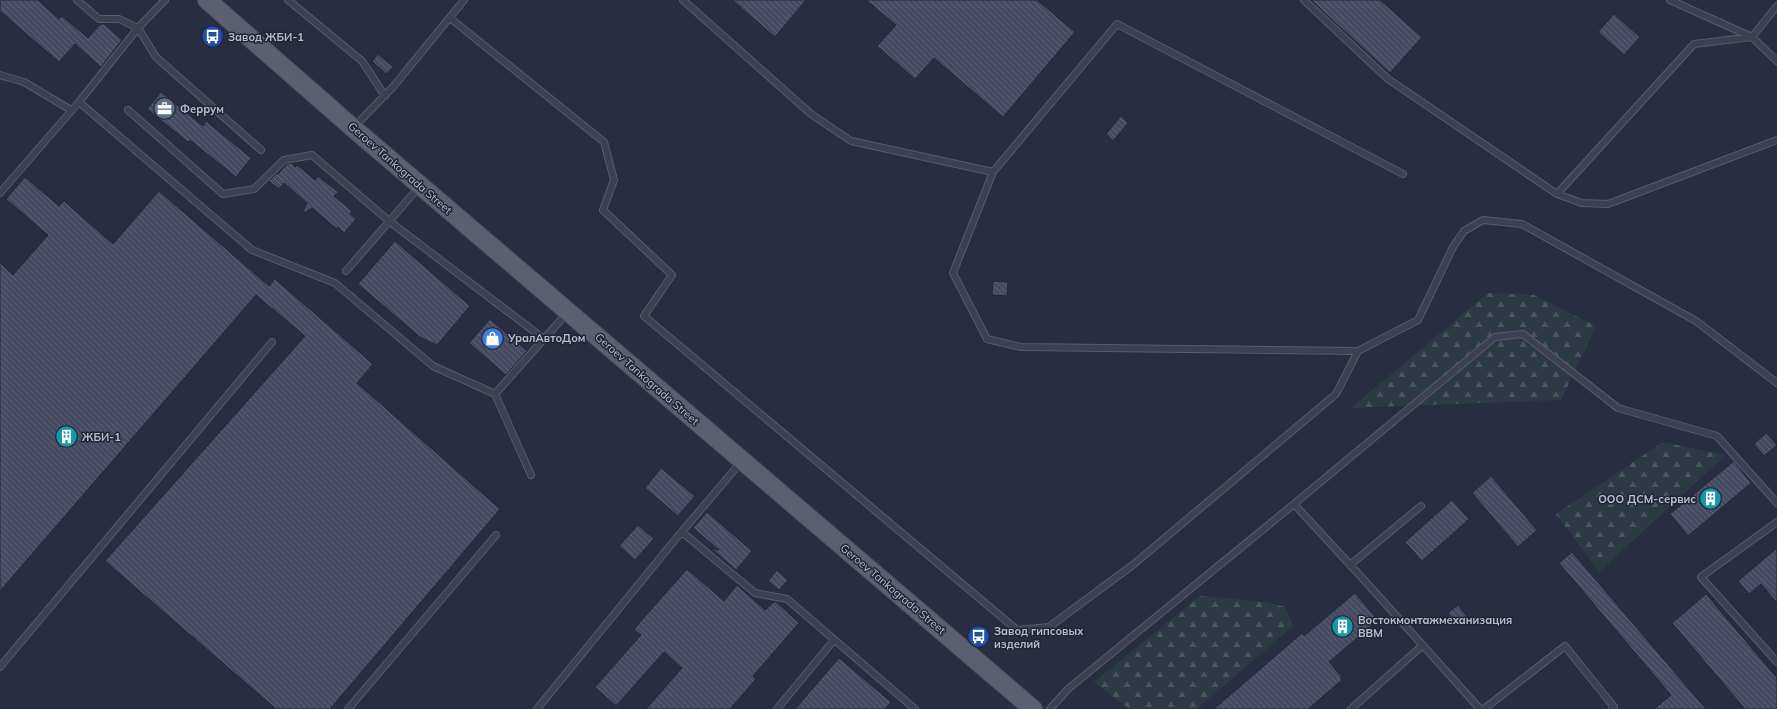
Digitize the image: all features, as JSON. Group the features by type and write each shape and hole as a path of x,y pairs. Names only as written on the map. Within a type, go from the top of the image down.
{"main road":[{"name":"Geroev Tankograda Street","path":"207,0 353,128 1033,709"}],"lane":[{"path":"77,0 99,19 119,19 138,28 156,57 261,150"},
{"path":"0,193 79,102 138,28 165,0"},
{"path":"288,0 362,62 385,96"},
{"path":"353,128 385,96 464,0"},
{"path":"683,0 811,114 851,141 994,172"},
{"path":"1304,0 1388,78 1557,194 1582,203 1608,204 1777,140"},
{"path":"1670,0 1752,37 1777,61"},
{"path":"1557,194 1694,44 1752,37 1777,6"},
{"path":"450,18 604,142 614,180 603,210 672,276 644,316 1017,630 1049,627 1134,564 1336,394 1358,351"},
{"path":"1403,174 1117,24 994,172 953,273 987,339 1021,347 1358,351 1418,320 1453,247 1464,231 1483,220 1522,224 1696,321 1777,383"},
{"path":"0,75 24,82 71,110"},
{"path":"79,102 252,250 335,283 433,366 495,394 531,475"},
{"path":"128,110 223,194 254,189 284,160 312,155 389,222 544,339"},
{"path":"346,272 420,185"},
{"path":"495,394 568,312"},
{"path":"1050,709 1068,689 1495,337 1523,334 1618,408 1718,436 1777,503"},
{"path":"0,667 272,342"},
{"path":"538,709 742,460"},
{"path":"1294,504 1480,709"},
{"path":"1350,565 1420,506"},
{"path":"1777,522 1702,577 1777,662"},
{"path":"682,532 755,593 787,599 916,709"},
{"path":"348,709 496,535"},
{"path":"777,709 834,640"},
{"path":"1351,709 1423,645"},
{"path":"1484,709 1564,646 1614,707 1612,709"}],"green space":[{"path":"1488,293 1534,295 1596,326 1561,400 1351,408"},
{"path":"1663,442 1726,455 1599,572 1556,514"},
{"path":"1200,596 1266,602 1285,607 1293,626 1197,709 1129,709 1094,682"}],"building":[{"path":"0,0 38,0 59,19 62,16 88,38 101,24 104,24 122,40 101,67 75,44 59,62 0,11"},
{"path":"732,0 806,0 775,37"},
{"path":"866,0 1037,0 1075,32 1003,117 934,58 915,79 877,46 896,25"},
{"path":"1311,0 1380,0 1422,37 1390,73"},
{"path":"1614,14 1640,37 1624,55 1598,32"},
{"path":"378,54 393,67 386,74 372,61"},
{"path":"161,92 203,126 206,121 251,158 236,177 190,140 188,142 147,109"},
{"path":"1121,116 1128,123 1113,141 1106,134"},
{"path":"291,163 295,167 297,165 315,180 318,176 338,192 334,196 352,211 350,214 356,219 344,233 312,208 302,214 307,203 284,183 279,189 269,181 287,164"},
{"path":"25,177 59,206 64,201 113,244 159,191 269,286 275,279 373,364 357,383 500,509 330,709 276,709 105,561 305,336 256,295 0,591 0,263 13,275 48,235 6,199"},
{"path":"395,241 470,306 437,345 420,337 358,284"},
{"path":"993,281 1008,282 1007,296 992,295"},
{"path":"490,319 527,351 506,375 469,343"},
{"path":"1766,433 1777,445 1764,456 1754,444"},
{"name":"ООО ДСМ-сервис","path":"1734,461 1751,483 1688,536 1670,514"},
{"path":"661,468 695,496 678,516 645,488"},
{"path":"1491,476 1537,530 1518,547 1472,493"},
{"path":"1452,500 1469,519 1422,561 1405,542"},
{"path":"707,512 752,551 736,570 711,548 719,550 693,528"},
{"path":"638,525 654,539 635,560 619,546"},
{"path":"1777,548 1777,603 1761,584 1749,594 1738,581"},
{"path":"1572,552 1706,709 1654,709 1671,695 1559,563"},
{"path":"687,569 724,601 737,585 765,610 775,601 799,623 753,676 756,679 730,709 646,709 682,668 664,652 616,706 595,687 641,635 634,629"},
{"path":"777,570 788,580 779,590 768,581"},
{"path":"1355,593 1378,620 1329,662 1342,677 1340,678 1342,680 1308,709 1214,709 1302,633 1304,636"},
{"path":"1706,594 1777,678 1777,709 1745,709 1672,623"},
{"path":"1458,605 1468,618 1458,626 1448,613"},
{"path":"839,658 891,702 885,709 795,709"}],"place":[{"name":"Завод ЖБИ-1","path":"212,37"},
{"name":"Феррум","path":"164,109"},
{"name":"УралАвтоДом","path":"492,338"},
{"name":"ЖБИ-1","path":"66,437"},
{"name":"ООО ДСМ-сервис","path":"1711,499"},
{"name":"Востокмонтажмеханизация ВВМ","path":"1343,626"},
{"name":"Завод гипсовых изделий","path":"978,637"}]}
